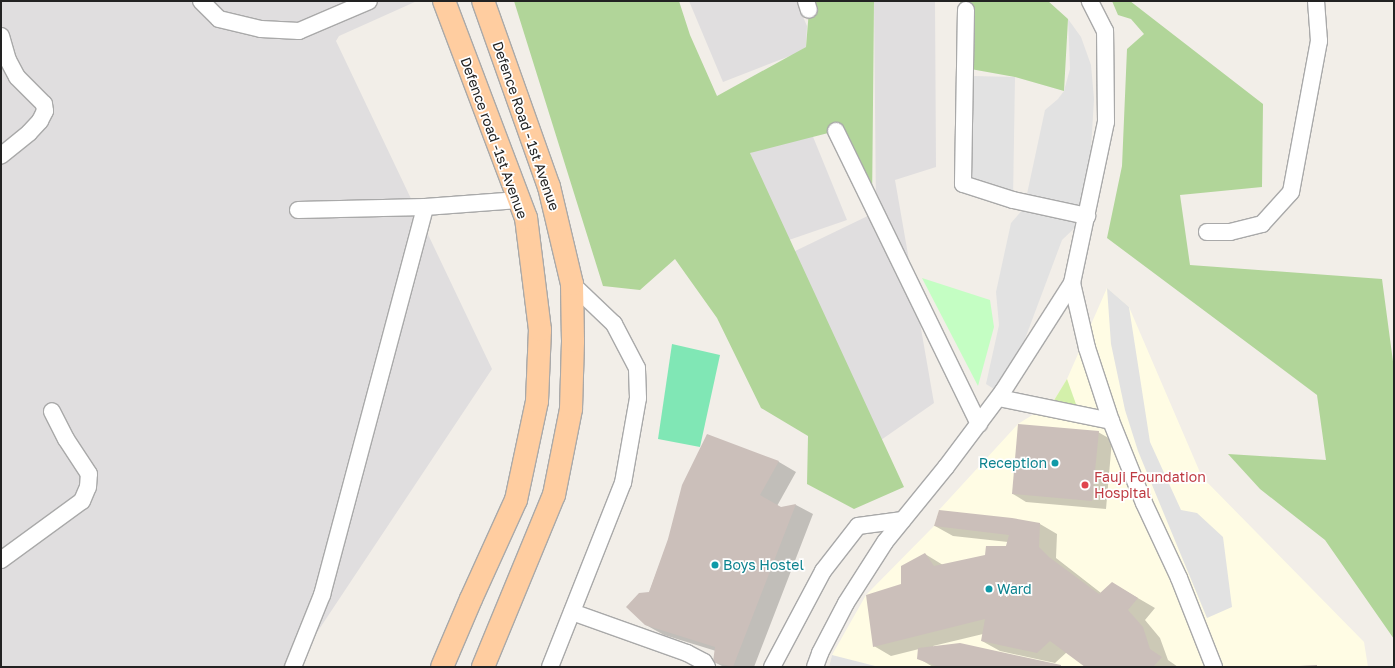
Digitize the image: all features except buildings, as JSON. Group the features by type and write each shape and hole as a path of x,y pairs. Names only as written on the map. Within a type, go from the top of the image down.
{"main road":[{"name":"Defence road -1st Avenue","path":"442,667 516,500 537,401 540,330 526,218 444,1"},
{"name":"Defence Road - 1st Avenue","path":"483,1 549,187 572,284 571,409 554,496 483,667"}],"street":[{"path":"202,1 219,19 260,29 299,31 369,1"},
{"path":"815,667 820,653 846,603 885,542 999,398 1072,283 1106,122 1105,31 1090,1"},
{"path":"1207,232 1230,232 1262,224 1291,192 1319,41 1316,1"},
{"path":"966,10 963,184 1013,200 1087,216"},
{"path":"1,36 8,60 17,77 44,104 45,111 40,121 29,133 1,156"},
{"path":"836,131 979,424"},
{"path":"298,210 425,207 519,200"},
{"path":"293,667 322,595 425,207"},
{"path":"1072,283 1087,348 1112,420 1144,503 1179,578 1214,667"},
{"path":"550,667 623,483 638,398 637,368 614,324 572,284"},
{"path":"999,398 1112,420"},
{"path":"1,560 82,501 88,487 89,474 66,439 52,411"},
{"path":"772,667 823,571 858,526 903,520"},
{"path":"572,612 687,653 704,662 707,667"}],"shaded area":[{"path":"1,1 417,1 339,36 336,41 492,369 294,667 1,667"},
{"path":"689,1 796,1 807,26 806,47 795,54 723,82"},
{"path":"874,1 935,1 936,167 895,180 934,403 881,440 791,253 876,212"},
{"path":"1068,19 1081,37 1091,65 1094,99 1087,216 1062,240 1016,363 999,392 986,384 999,325 996,292 1011,223 1024,208 1045,110 1058,99 1064,91 1070,69"},
{"path":"973,76 1015,77 1013,200 969,186"},
{"path":"809,127 847,220 786,241 750,153"},
{"name":"Fauji Foundation Hospital","path":"1107,288 1129,307 1202,477 1364,642 1368,667 829,667 832,655 866,595 934,526 939,510 1018,424 1053,402 1067,379"},
{"path":"1107,288 1129,307 1150,442 1181,510 1197,513 1223,537 1232,607 1207,618 1138,451 1125,410 1111,344"},
{"path":"832,655 879,667 829,667"}],"green space":[{"path":"514,1 679,1 690,35 717,96 806,47 809,10 808,1 874,1 872,206 836,131 750,153 904,487 854,509 807,484 808,436 761,408 717,318 675,259 640,290 603,286"},
{"path":"959,1 1048,1 1068,19 1064,91 1015,77 965,68 966,10"},
{"path":"1112,1 1130,1 1263,104 1262,187 1180,195 1190,265 1382,279 1394,369 1394,639 1325,540 1260,489 1228,454 1326,460 1317,395 1107,238 1122,166 1127,49 1144,34 1131,19 1118,15"},
{"path":"922,278 990,300 994,327 978,386"},
{"path":"672,344 720,355 700,447 658,439"},
{"path":"1067,379 1077,407 1053,402"}],"place":[{"name":"Reception","path":"1055,463"},
{"name":"Fauji Foundation Hospital","path":"1085,485"},
{"name":"Boys Hostel","path":"715,565"},
{"name":"Ward","path":"989,589"}]}
